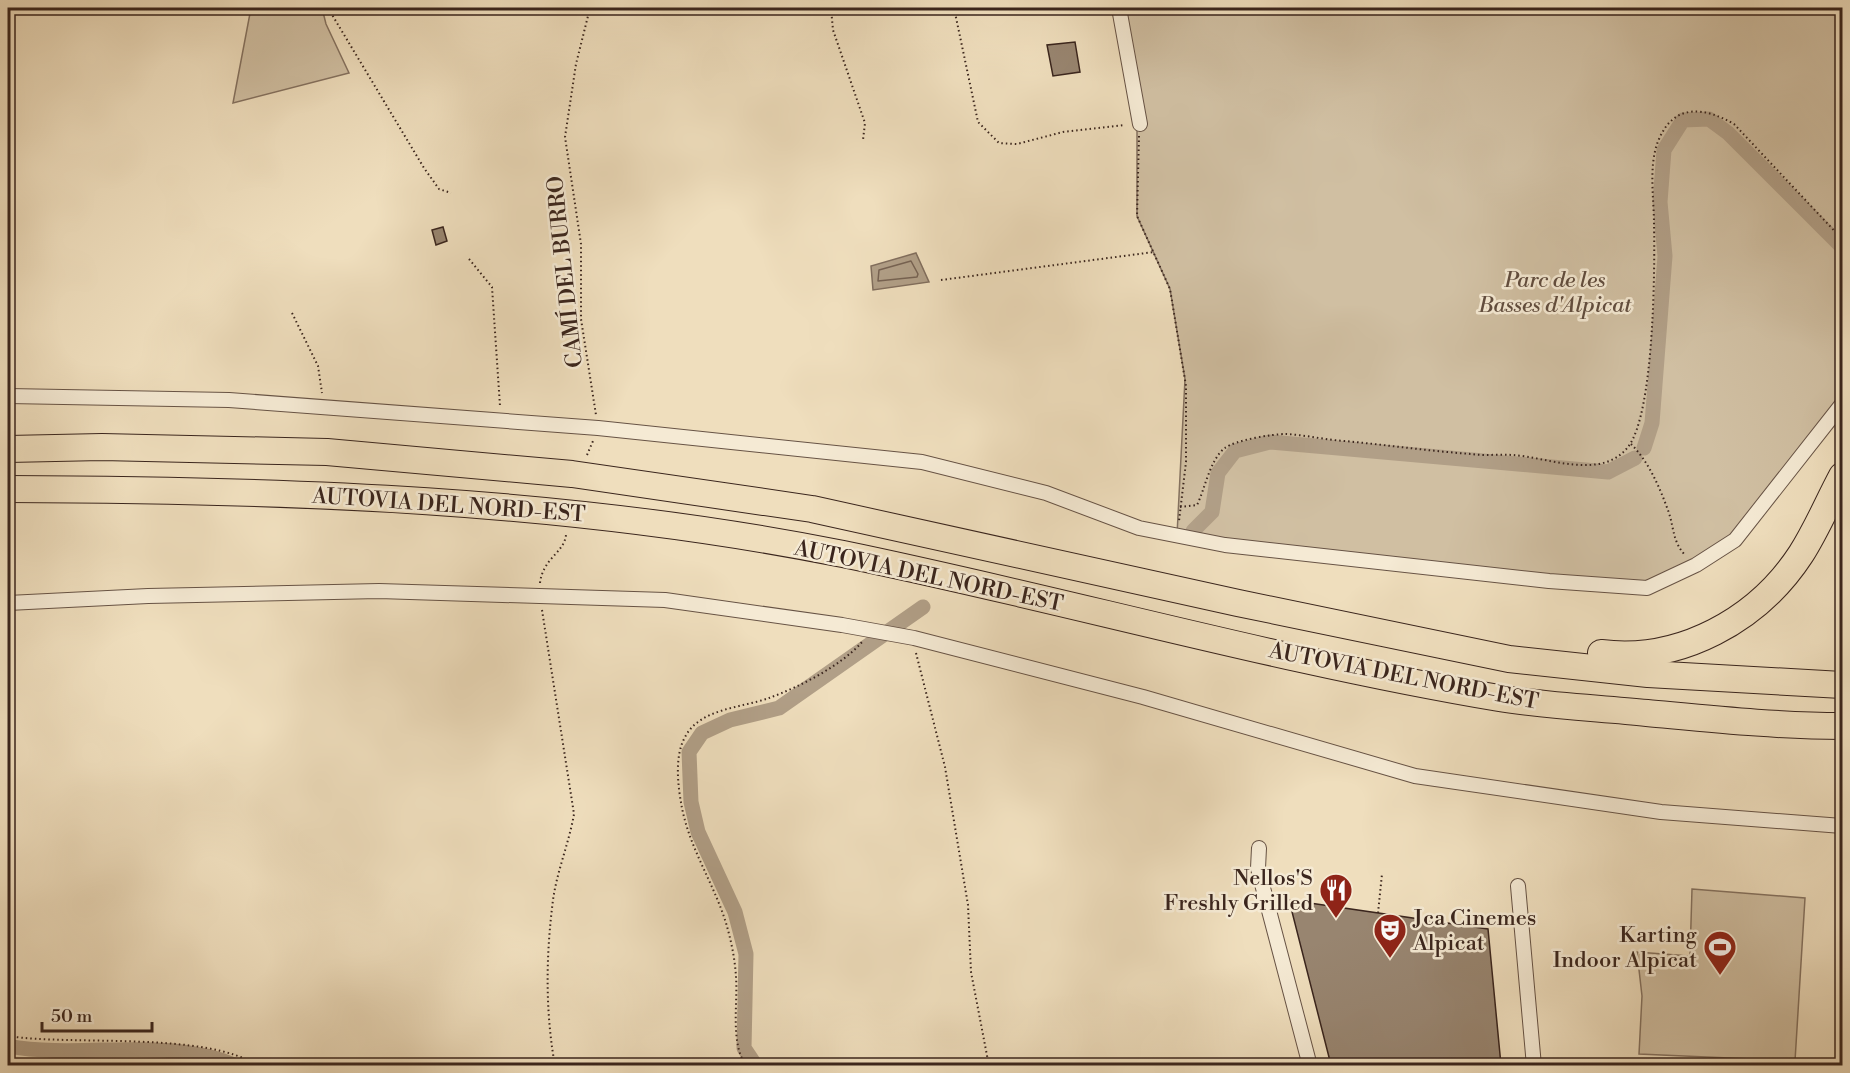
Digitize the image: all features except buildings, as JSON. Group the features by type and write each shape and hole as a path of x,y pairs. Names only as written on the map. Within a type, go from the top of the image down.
{"highway":[{"name":"AUTOVIA DEL NORD-EST","path":"8,449 102,447 327,452 572,474 812,509 1238,603 1509,659 1648,674 1842,685"},
{"path":"1238,603 1440,634 1626,656 1665,650 1709,636 1745,614 1773,588 1800,555 1842,476"},
{"name":"AUTOVIA DEL NORD-EST","path":"8,489 330,494 484,503 621,518 840,554 1345,667 1501,698 1701,718 1842,726"}],"street":[{"path":"1119,8 1140,124"},
{"path":"8,396 229,400 598,428 922,462 1046,493 1139,528 1177,536 1237,546 1549,580 1647,588 1696,565 1735,540 1842,404"},
{"path":"8,603 263,592 542,594 665,600 873,630 915,639 1143,697 1414,776 1661,812 1842,826"},
{"path":"1259,848 1258,868 1310,1065"},
{"path":"1518,886 1534,1065"}],"path":[{"path":"328,8 424,168 439,189 451,193"},
{"name":"CAMÍ DEL BURRO","path":"591,8 576,64 565,137 581,244 581,319 598,428"},
{"path":"831,8 834,30 865,123 863,140"},
{"path":"954,8 978,122 999,143 1017,144 1063,132 1140,124 1137,216 1170,289 1185,386 1186,462 1177,536"},
{"path":"1180,507 1197,505 1214,464 1224,448 1245,441 1286,434 1474,455 1514,455 1557,463 1601,464 1618,458 1637,434 1649,357 1655,274 1654,160 1659,140 1667,125 1682,114 1698,110 1716,113 1734,124 1842,239"},
{"path":"941,280 1154,252"},
{"path":"469,259 492,287 500,382 500,420"},
{"path":"292,313 318,366 323,390 317,407"},
{"path":"585,461 598,428"},
{"path":"1630,443 1641,455 1653,476 1669,513 1676,545 1696,565"},
{"path":"555,1065 546,990 553,898 570,840 574,814 542,614 540,585 545,564 565,542 568,528"},
{"path":"746,1065 740,1057 737,1042 736,973 731,939 722,911 693,846 682,808 679,753 685,736 696,723 722,710 770,698 824,671 847,656 873,630"},
{"path":"915,639 919,669 945,767 968,905 972,972 989,1065"},
{"path":"1378,913 1382,873"},
{"path":"8,1035 212,1048 245,1057 258,1065"}],"green space":[{"path":"251,8 322,8 326,24 349,73 233,103"},
{"name":"Parc de les Basses d'Alpicat","path":"1121,8 1842,8 1842,405 1735,540 1647,588 1177,535 1185,379 1170,289 1137,216 1137,112"},
{"name":"Karting Indoor Alpicat","path":"1692,889 1805,898 1795,1061 1639,1054 1642,996 1637,952 1690,956"}],"water":[{"path":"916,253 929,282 873,290 871,266"}],"waterway":[{"path":"1644,448 1652,423 1665,256 1660,202 1664,150 1683,120 1709,119 1728,133 1842,247"},
{"path":"1193,531 1212,512 1218,473 1235,451 1270,442 1608,472 1635,458"},
{"path":"756,1066 744,1048 746,954 735,912 698,832 691,802 689,752 702,733 730,720 779,708 923,607"},
{"path":"8,1046 36,1050 182,1052 210,1057 237,1066"}],"place":[{"name":"Nellos'S Freshly Grilled","path":"1336,919"},
{"name":"Jca Cinemes Alpicat","path":"1390,959"},
{"name":"Karting Indoor Alpicat","path":"1720,976"}]}
